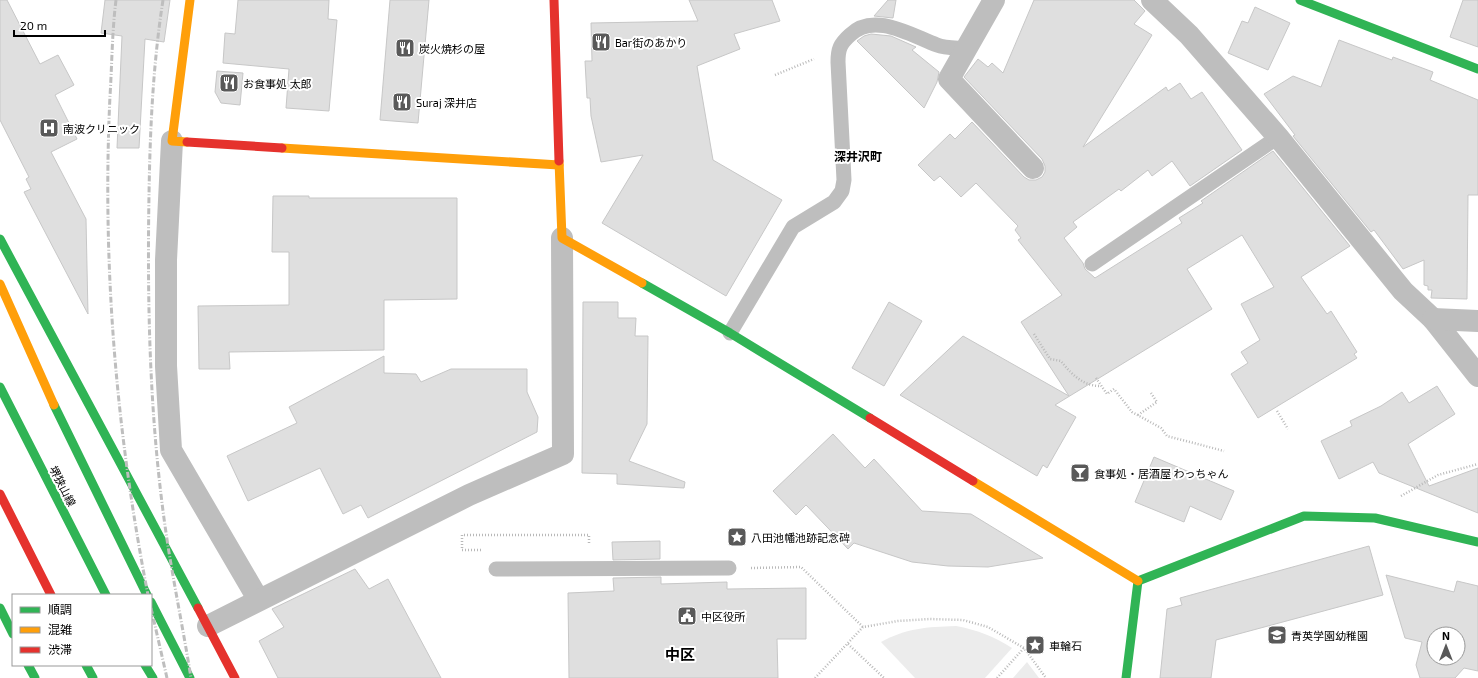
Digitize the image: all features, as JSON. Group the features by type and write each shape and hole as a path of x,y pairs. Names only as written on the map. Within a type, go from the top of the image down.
{"street":[{"path":"190,0 172,141 166,260 166,366 171,450 258,599"},
{"path":"208,626 258,599 469,495 563,454 562,238 554,0"},
{"path":"994,0 949,79 1033,168"},
{"path":"1152,0 1189,35 1278,137 1404,291 1433,319 1478,376"},
{"path":"1300,0 1478,69"},
{"path":"172,141 559,165"},
{"path":"562,238 730,334 1138,581"},
{"path":"0,240 235,678"},
{"path":"0,284 53,403 147,594"},
{"path":"1433,319 1478,321"},
{"name":"堺狭山線","path":"0,387 105,594"},
{"path":"0,494 50,594"},
{"path":"1138,581 1304,516 1375,518 1478,542"},
{"path":"1126,678 1138,581"},
{"path":"152,604 190,678"},
{"path":"0,608 12,632"},
{"path":"29,666 35,678"},
{"path":"87,666 93,678"},
{"path":"146,666 153,678"}],"lane":[{"path":"730,334 793,226 834,202 842,191 844,180 838,48 856,29 879,25 900,30 938,46 965,49"},
{"path":"1092,264 1278,137"},
{"path":"496,569 729,568"}],"path":[{"path":"775,75 838,48"},
{"path":"1034,334 1050,359 1061,361 1072,375 1092,386 1101,386"},
{"path":"1096,378 1107,394 1114,389 1132,412 1161,428 1167,436 1224,452"},
{"path":"1138,415 1157,402 1151,393"},
{"path":"1277,411 1288,429"},
{"path":"1375,518 1391,501 1438,475 1478,464"},
{"path":"563,535 590,535"},
{"path":"729,568 801,567 863,627"},
{"path":"815,678 863,627 898,621 930,619 963,620 988,627 1024,648 1046,678"},
{"path":"848,644 884,678"},
{"path":"997,678 1024,648"}],"shaded area":[{"path":"956,626 985,634 1012,648 985,678 915,678 881,642 890,637 917,629"},
{"path":"1027,662 1039,678 1013,678"}],"building":[{"path":"0,0 7,0 40,64 58,55 74,85 55,95 77,139 51,152 86,219 88,314 24,192 31,189 26,179 29,177 0,120"},
{"path":"105,0 170,0 164,42 145,39 139,148 117,148 122,36 101,33"},
{"path":"238,0 329,0 328,19 337,20 329,111 286,108 289,69 223,63 225,33 235,34"},
{"path":"390,0 429,0 418,123 380,120"},
{"path":"689,0 772,0 780,21 734,34 740,49 697,66 713,160 782,200 726,296 602,223 643,155 601,162 591,116 590,98 587,98 585,61 592,61 591,23 698,21"},
{"path":"888,0 896,0 893,18 874,16"},
{"path":"1034,0 1134,0 1145,11 1134,24 1152,35 1083,147 1166,87 1168,91 1180,83 1191,99 1202,92 1242,150 1190,186 1172,161 1152,176 1148,170 1121,191 1119,189 1073,222 1077,227 1064,238 1083,263 1085,269 1095,278 1182,223 1179,218 1203,203 1201,201 1273,151 1350,246 1301,277 1327,314 1331,311 1357,352 1354,354 1357,358 1258,418 1231,374 1248,363 1241,352 1260,340 1241,304 1274,287 1242,235 1187,269 1212,309 1055,405 1076,417 1047,468 1043,465 1037,476 900,395 963,336 1069,396 1021,322 1062,295 1018,240 1021,238 1015,230 1018,226 976,183 961,197 940,176 934,181 918,165 950,134 955,139 972,122 1024,177 1029,180 1036,180 1042,177 1045,172 1045,166 1042,159 964,77 978,59 988,67 992,63 1003,73"},
{"path":"1463,0 1478,0 1478,47 1450,37"},
{"path":"1255,7 1290,23 1268,70 1228,53 1242,21 1248,23"},
{"path":"871,34 891,36 916,47 912,50 939,72 937,82 924,108 857,41 864,36"},
{"path":"1339,40 1392,60 1393,57 1433,72 1430,80 1478,100 1478,195 1468,195 1467,299 1431,298 1432,290 1428,290 1428,286 1424,285 1424,260 1403,269 1374,230 1371,232 1293,136 1295,135 1264,94 1293,76 1321,87"},
{"path":"217,71 243,73 240,105 221,103 215,92"},
{"path":"273,196 309,196 309,198 457,198 457,299 384,300 384,350 229,352 230,369 199,369 198,306 289,305 289,252 272,252"},
{"path":"583,302 618,302 618,318 636,318 635,336 648,336 647,424 629,461 685,482 684,488 617,484 617,474 582,473"},
{"path":"889,302 922,321 884,386 852,368"},
{"path":"384,356 384,373 416,374 421,382 451,369 527,369 527,392 538,417 537,432 368,518 361,505 343,514 320,468 248,501 227,456 297,423 289,407"},
{"path":"1437,386 1455,414 1408,444 1429,486 1478,468 1478,513 1379,473 1373,462 1339,479 1321,441 1352,426 1350,421 1381,406 1402,392 1409,403"},
{"path":"833,434 865,468 874,459 922,511 971,514 1043,558 988,567 948,566 912,562 854,543 848,549 806,505 796,515 773,491"},
{"path":"1154,457 1234,491 1221,520 1190,506 1184,522 1135,502"},
{"path":"660,541 660,559 613,560 612,542"},
{"path":"1369,546 1383,595 1216,640 1211,678 1160,678 1167,609 1182,605 1180,598"},
{"path":"355,569 369,589 388,579 441,678 278,678 259,641 284,627 272,609"},
{"path":"1386,575 1454,592 1457,581 1478,586 1478,671 1464,668 1455,678 1420,678 1416,665 1422,642 1405,638"},
{"name":"中区役所","path":"661,577 661,584 727,582 727,589 806,588 806,639 777,639 778,678 569,678 568,593 614,591 613,578"}],"railway":[{"path":"116,0 112,48 108,159 110,284 114,347 127,471 148,594"},
{"path":"163,0 154,73 150,146 149,327 157,459 162,502 191,678"},
{"path":"152,612 167,678"}],"traffic: fast":[{"path":"1300,0 1478,69"},
{"path":"0,239 198,608"},
{"path":"642,283 730,333 870,418"},
{"path":"0,387 105,594"},
{"path":"54,405 147,594"},
{"path":"1138,581 1304,516 1375,518 1478,542"},
{"path":"1126,678 1138,581"},
{"path":"152,604 190,678"},
{"path":"0,608 12,632"},
{"path":"29,666 35,678"},
{"path":"87,666 93,678"},
{"path":"146,666 153,678"}],"traffic: slow":[{"path":"187,142 172,141 190,0"},
{"path":"282,148 559,165"},
{"path":"559,161 562,238 642,283"},
{"path":"0,284 54,405"},
{"path":"973,481 1138,581"}],"traffic: jam":[{"path":"554,0 559,161"},
{"path":"187,142 282,148"},
{"path":"870,418 973,481"},
{"path":"0,494 50,594"},
{"path":"198,608 235,678"}],"place":[{"name":"Bar街のあかり","path":"601,42"},
{"name":"炭火焼杉の屋","path":"405,48"},
{"name":"お食事処 太郎","path":"229,83"},
{"name":"Suraj 深井店","path":"402,102"},
{"name":"南波クリニック","path":"49,128"},
{"name":"食事処・居酒屋 わっちゃん","path":"1080,473"},
{"name":"八田池幡池跡記念碑","path":"737,537"},
{"name":"中区役所","path":"687,616"},
{"name":"青英学園幼稚園","path":"1277,635"},
{"name":"車輪石","path":"1035,645"}],"district":[{"name":"深井沢町","path":"858,156"},
{"name":"中区","path":"680,654"}]}
